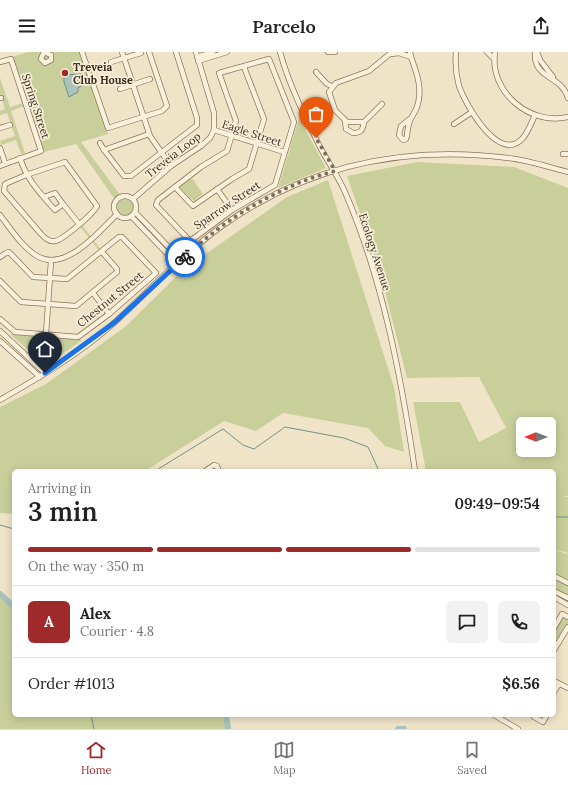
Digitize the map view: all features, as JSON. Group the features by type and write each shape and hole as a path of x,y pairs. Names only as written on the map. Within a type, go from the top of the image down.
{"street":[{"path":"82,52 108,128 165,110 167,106 149,52"},
{"path":"122,52 149,134 171,166"},
{"path":"100,143 124,176 127,177 131,176 161,151 195,128 197,123 176,52"},
{"path":"197,57 213,52"},
{"path":"197,57 227,52"},
{"name":"Ecology Avenue","path":"280,52 285,71 311,128 335,171 353,213 377,282 403,394 415,469"},
{"path":"328,52 335,52"},
{"path":"410,52 419,80 420,89 417,106 411,118"},
{"path":"456,52 455,62 459,85 472,112 483,128 496,140 508,144 521,140 535,115"},
{"path":"488,52 494,59"},
{"path":"495,52 494,59 498,78 503,88 518,106 535,115 555,120 568,117"},
{"path":"536,52 554,79 564,88 568,98"},
{"path":"111,62 141,53"},
{"path":"364,122 354,123 345,120 335,110 329,92 332,86 336,83 369,71 391,53 399,53 411,58"},
{"name":"Treveia Loop","path":"133,198 171,166 201,146 210,138 214,130 214,113 197,57"},
{"name":"Spring Street","path":"0,62 11,59 40,151 0,166"},
{"name":"Sparrow Street","path":"269,59 294,122 274,185 232,210 190,241 156,205 158,200 201,167 227,151 232,136 236,121 219,74 269,59"},
{"path":"175,187 193,206 249,169 264,119 244,67"},
{"path":"316,72 327,84 332,86"},
{"path":"120,89 150,79"},
{"path":"345,120 346,129 353,133 360,132 363,128 364,122 382,104"},
{"path":"454,124 472,112"},
{"path":"0,128 10,125"},
{"name":"Eagle Street","path":"214,130 284,152"},
{"path":"104,150 149,134"},
{"path":"0,148 5,163"},
{"path":"0,400 40,377 115,322 179,262 222,226 250,208 294,185 372,160 408,155 453,153 510,158 568,172"},
{"path":"20,158 26,175 55,210 63,204"},
{"path":"65,162 97,206 62,239 54,242 44,237 4,191 5,184 26,175 65,162"},
{"path":"217,189 232,210"},
{"path":"44,197 55,193 79,224"},
{"path":"124,196 133,198 136,205 133,214 124,218 117,214 114,208 118,198 124,196"},
{"path":"0,215 28,249 36,256 51,261 64,259 73,254 117,214"},
{"path":"133,214 179,262"},
{"name":"Chestnut Street","path":"0,258 9,252 33,277 67,279 119,237 122,237 156,273 109,314 78,337 15,332 0,319"},
{"path":"0,281 21,302 76,306 117,272 117,269 102,252"},
{"path":"46,334 51,261"},
{"path":"93,293 109,314"},
{"path":"0,331 45,373"},
{"path":"0,341 40,377"},
{"path":"208,469 214,465 217,466 218,469"},
{"path":"556,577 568,583"},
{"path":"556,592 568,598"},
{"path":"556,598 568,605"},
{"path":"556,624 562,614 568,617"},
{"path":"556,647 568,627"},
{"path":"556,682 568,688"},
{"path":"497,717 518,729"},
{"path":"534,717 543,722 546,717"}],"green space":[{"path":"28,52 81,52 108,134 81,142 121,196 116,201 76,144 44,152 12,57"},
{"path":"0,78 10,107 23,103 24,106 11,111 25,153 21,154 16,140 1,145 0,141 15,136 7,113 0,115 0,111 5,109 0,93"},
{"path":"299,118 326,168 278,188"},
{"path":"417,162 514,167 568,188 568,496 563,496 568,497 568,553 556,550 556,469 426,469 413,402 460,402 479,442 506,428 479,377 407,378 380,271 347,176"},
{"path":"192,178 203,194 194,201 180,188 181,185"},
{"path":"328,180 394,387 404,452 385,446 368,428 283,413 256,431 224,421 148,469 12,469 12,514 0,513 0,407 46,384 125,327 183,270 287,197"},
{"path":"122,198 130,198 135,203 133,214 130,216 122,216 117,211 117,203"},
{"path":"80,223 103,252 101,253 78,224"},
{"path":"10,334 82,340 46,366"},
{"path":"556,551 568,554 568,596 556,589"},
{"path":"0,594 12,605 12,717 226,717 228,729 0,729"},
{"path":"562,615 568,618 568,625 556,646 556,626"}],"water":[{"path":"82,74 83,85 78,88 78,92 69,97 64,82 64,75"}],"waterway":[{"path":"158,469 223,429 243,445 254,449 285,427 344,438 368,447 378,469"},
{"path":"556,517 568,517"},
{"path":"0,525 12,528"},
{"path":"0,594 12,605"},
{"path":"91,717 94,729"},
{"path":"226,717 228,729"},
{"path":"398,729 404,729"}],"way so far":[{"path":"185,257 195,247 222,226 250,208 294,185 335,171 316,138"}],"place":[{"name":"Treveia Club House","path":"65,73"}],"route":[{"path":"45,373 68,358 115,322 185,257"}]}
